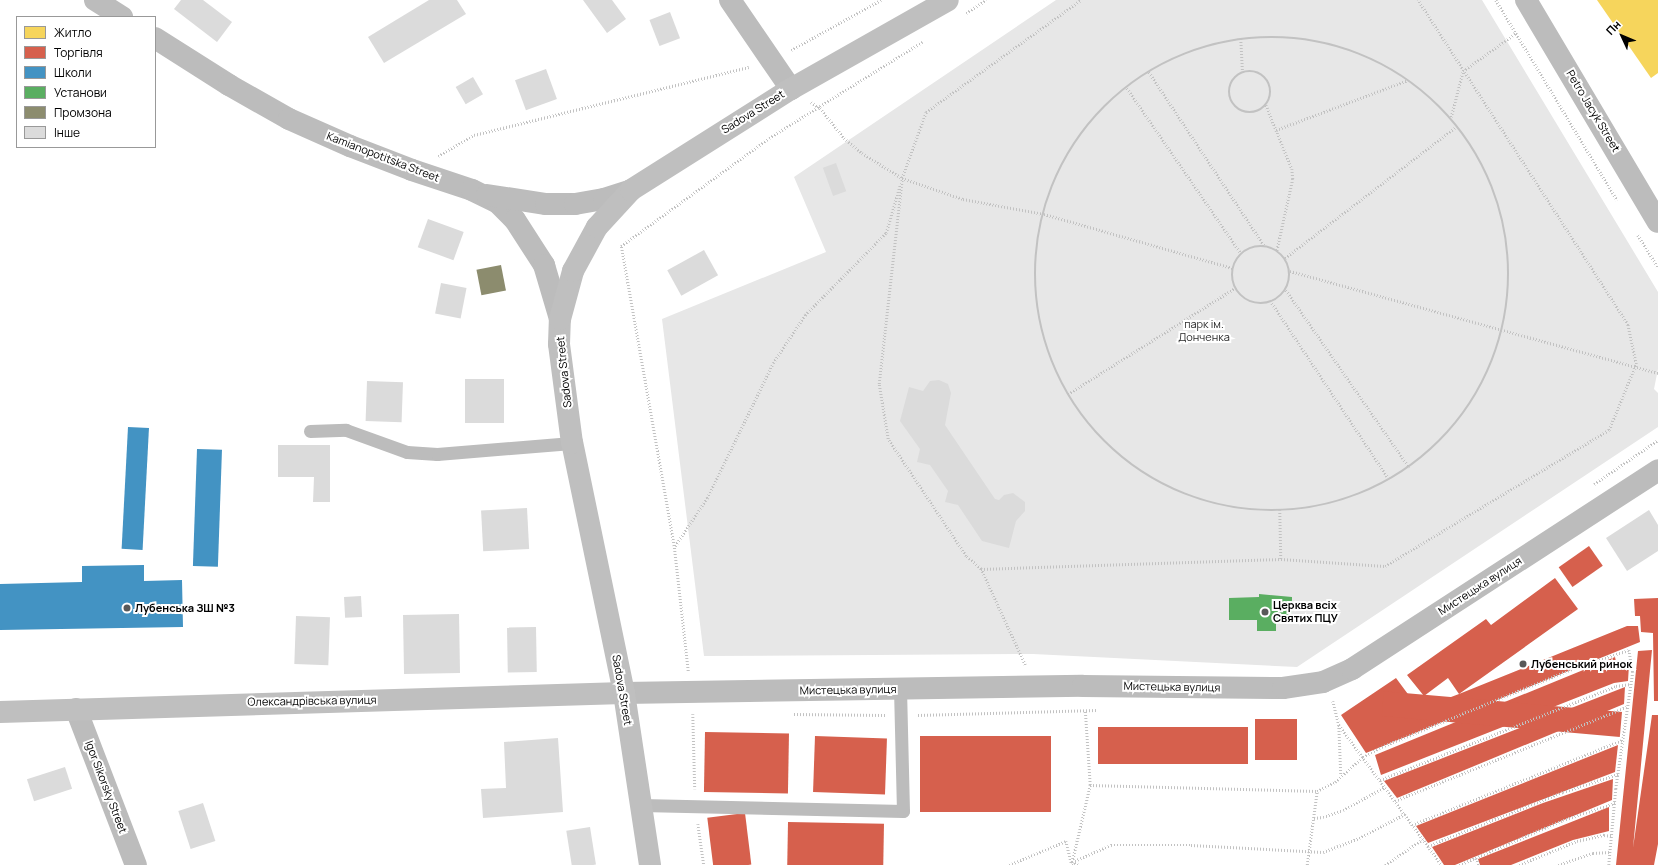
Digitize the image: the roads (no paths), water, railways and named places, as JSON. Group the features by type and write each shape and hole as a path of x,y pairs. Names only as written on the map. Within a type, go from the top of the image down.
{"main road":[{"name":"Sadova Street","path":"650,865 624,693 572,443 559,344 560,319 571,277 584,248 597,227 631,190 791,89 954,9"},
{"name":"Олександрівська вулиця","path":"0,712 624,693"}],"street":[{"path":"95,0 120,16"},
{"path":"730,0 791,89"},
{"name":"Petro Jacyk Street","path":"1526,0 1658,222"},
{"name":"Kamianopotitska Street","path":"156,39 229,85 289,119 412,170 483,195 497,202 515,220 544,265 560,319"},
{"path":"483,195 546,204 575,204 604,199 631,190"},
{"name":"Мистецька вулиця","path":"624,693 1083,686 1283,688 1324,682 1352,669 1658,470"},
{"name":"Igor Sikorsky Street","path":"76,709 136,865"}],"lane":[{"path":"310,431 346,430 407,452 437,454 572,443"},
{"path":"641,805 903,811 900,689"}],"place":[{"name":"Лубенська ЗШ №3","path":"127,608"},
{"name":"Церква всіх Святих ПЦУ","path":"1265,612"},
{"name":"Лубенський ринок","path":"1523,664"}],"park label":[{"name":"парк ім. Донченка","path":"1204,331"}]}
